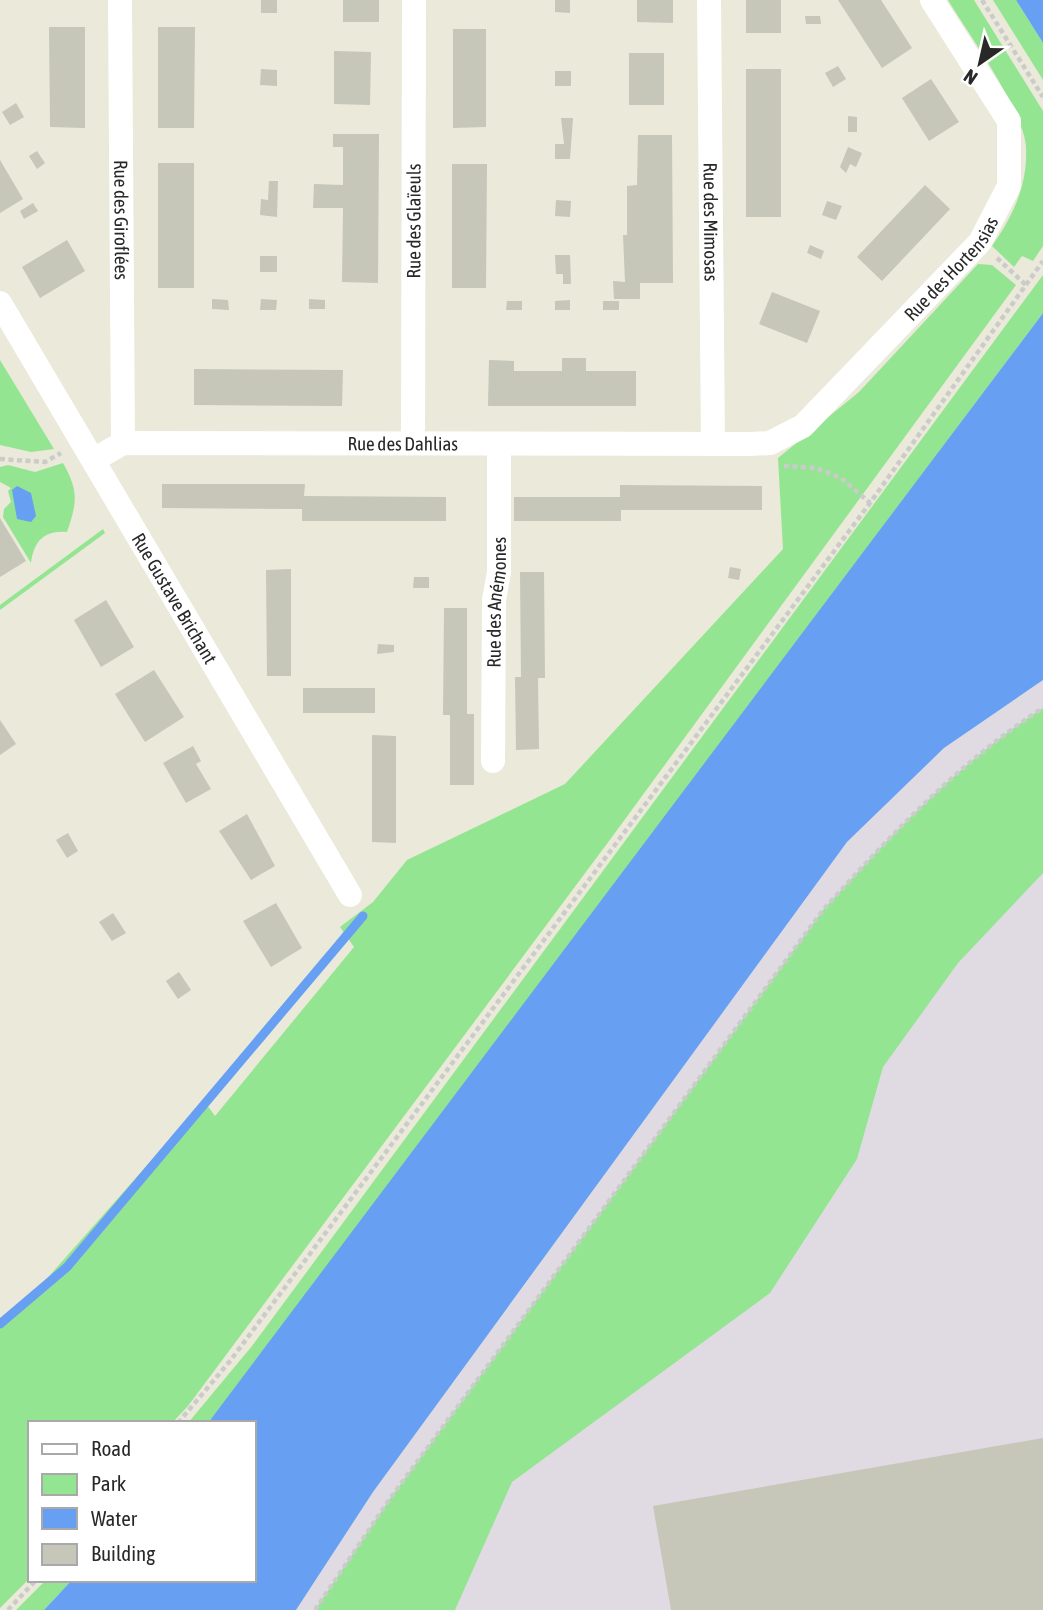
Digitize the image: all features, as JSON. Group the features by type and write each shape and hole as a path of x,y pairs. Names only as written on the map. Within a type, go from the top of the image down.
{"street":[{"name":"Rue des Giroflées","path":"120,0 123,443"},
{"name":"Rue des Glaïeuls","path":"413,443 414,0"},
{"name":"Rue des Mimosas","path":"709,0 713,444"},
{"name":"Rue des Hortensias","path":"713,444 770,443 803,426 980,242 1009,186 1009,121 932,0"},
{"name":"Rue Gustave Brichant","path":"0,303 351,895"},
{"name":"Rue des Dahlias","path":"89,450 123,443 713,444"},
{"name":"Rue des Anémones","path":"493,761 494,600 499,572 499,444"}],"path":[{"path":"982,0 1043,97"},
{"path":"980,242 1027,286"},
{"path":"180,1421 230,1361 870,503 1043,261"},
{"path":"750,444 770,463 816,468 841,478 870,503"},
{"path":"0,459 45,462 89,450"},
{"path":"315,1610 389,1500 823,910 900,825 1009,730 1043,708"},
{"path":"8,1610 34,1582"}],"shaded area":[{"path":"1043,680 1043,1610 296,1610 373,1492 847,842 944,748"}],"green space":[{"path":"948,0 974,0 1043,111 1043,246 1033,261 1022,256 1014,267 992,246 1013,212 1022,187 1026,161 1023,132 1006,93"},
{"path":"993,0 1016,0 1043,43 1043,80"},
{"path":"978,264 992,265 1016,285 612,837 188,1406 174,1421 28,1421 28,1580 0,1608 0,1324 20,1309 204,1101 215,1116 354,947 340,927 373,902 407,860 565,784 783,549 778,458 859,392"},
{"path":"1043,275 1043,313 250,1371 210,1421 190,1421 252,1346"},
{"path":"0,360 54,449 31,452 0,445"},
{"path":"63,463 72,482 75,497 67,532 52,533 42,538 31,563 3,517 4,509 11,502 8,491 11,488 0,482 0,467 8,465 35,472"},
{"path":"103,529 105,533 0,610 0,605"},
{"path":"1043,708 1043,873 958,963 883,1067 857,1159 770,1293 512,1482 455,1610 315,1610 389,1500 823,910 900,828 954,776 1012,729"},
{"path":"44,1582 70,1582 44,1610 16,1610"}],"water":[{"path":"1016,0 1043,0 1043,43"},
{"path":"1043,313 1043,680 944,748 847,842 373,1492 296,1610 44,1610 70,1582 256,1582 256,1421 210,1421"},
{"path":"17,486 31,493 36,516 31,522 17,519 12,490"}],"building":[{"path":"261,0 277,0 277,13 261,13"},
{"path":"343,0 379,0 379,22 343,22"},
{"path":"555,0 570,0 570,13 555,12"},
{"path":"637,0 673,0 673,23 637,22"},
{"path":"746,0 781,0 781,33 746,33"},
{"path":"838,0 881,0 912,48 882,68"},
{"path":"805,16 820,16 821,24 806,24"},
{"path":"49,27 85,27 85,128 50,127"},
{"path":"158,27 195,27 194,128 158,128"},
{"path":"453,29 486,29 486,127 453,128"},
{"path":"334,51 371,52 370,105 334,104"},
{"path":"629,53 664,53 664,105 629,105"},
{"path":"838,66 846,79 833,87 825,73"},
{"path":"261,69 277,70 277,86 260,85"},
{"path":"746,69 781,69 781,217 746,217"},
{"path":"555,71 571,71 571,86 555,86"},
{"path":"931,79 959,122 929,141 902,98"},
{"path":"16,103 24,117 10,125 2,112"},
{"path":"848,116 857,117 857,132 848,132"},
{"path":"561,118 573,118 570,159 555,159 555,144 564,144"},
{"path":"333,134 379,134 378,283 342,282 343,208 313,208 314,184 343,185 343,147 333,147"},
{"path":"638,135 672,135 673,283 640,283 640,299 614,299 613,281 625,282 623,235 627,235 627,186 637,185"},
{"path":"848,147 862,153 856,167 850,164 846,173 840,167"},
{"path":"37,151 45,163 37,169 29,156"},
{"path":"0,160 23,199 0,213"},
{"path":"158,163 194,163 194,288 158,288"},
{"path":"452,164 487,164 486,288 452,288"},
{"path":"269,181 278,181 277,217 260,215 261,199 268,200"},
{"path":"925,185 950,209 882,281 857,257"},
{"path":"556,200 571,201 570,217 555,216"},
{"path":"827,201 842,206 836,220 822,215"},
{"path":"33,203 38,211 24,219 20,211"},
{"path":"67,240 85,271 40,298 22,267"},
{"path":"810,245 824,251 821,259 807,253"},
{"path":"555,255 570,255 571,284 563,284 563,274 556,274"},
{"path":"260,256 277,256 277,272 260,272"},
{"path":"772,292 820,311 807,343 759,324"},
{"path":"212,299 228,300 229,310 212,309"},
{"path":"261,299 277,300 276,310 260,310"},
{"path":"309,299 325,300 325,309 309,309"},
{"path":"570,300 570,310 555,310 555,301"},
{"path":"507,301 522,301 522,310 506,310"},
{"path":"603,301 619,301 619,310 603,310"},
{"path":"562,358 586,358 586,371 636,371 636,406 488,406 489,360 514,361 514,371 562,371"},
{"path":"194,369 343,370 342,406 194,405"},
{"path":"162,484 305,484 304,496 446,497 446,521 302,521 302,509 162,508"},
{"path":"620,485 762,486 762,510 621,510 621,521 514,521 514,497 620,497"},
{"path":"0,518 26,561 0,577"},
{"path":"730,567 741,569 739,580 728,578"},
{"path":"291,569 291,676 267,676 266,570"},
{"path":"520,572 544,572 545,678 538,678 539,749 516,750 515,677 521,677"},
{"path":"414,577 429,577 429,588 413,588"},
{"path":"106,600 134,647 101,667 74,620"},
{"path":"444,608 467,608 467,714 474,714 474,785 450,785 450,715 443,715"},
{"path":"378,644 394,645 394,652 377,654"},
{"path":"154,670 184,717 145,742 115,694"},
{"path":"303,688 375,688 375,713 303,713"},
{"path":"0,720 16,744 0,755"},
{"path":"372,735 396,736 396,843 372,842"},
{"path":"193,746 201,761 196,764 211,789 186,803 163,763"},
{"path":"247,814 275,866 251,880 219,831"},
{"path":"68,833 78,851 67,858 56,840"},
{"path":"276,903 302,948 271,967 243,921"},
{"path":"113,913 126,933 112,941 99,922"},
{"path":"179,972 191,990 178,999 166,981"},
{"path":"1043,1438 1043,1610 671,1610 653,1506"}],"waterway":[{"path":"0,1324 67,1267 363,916"}]}
